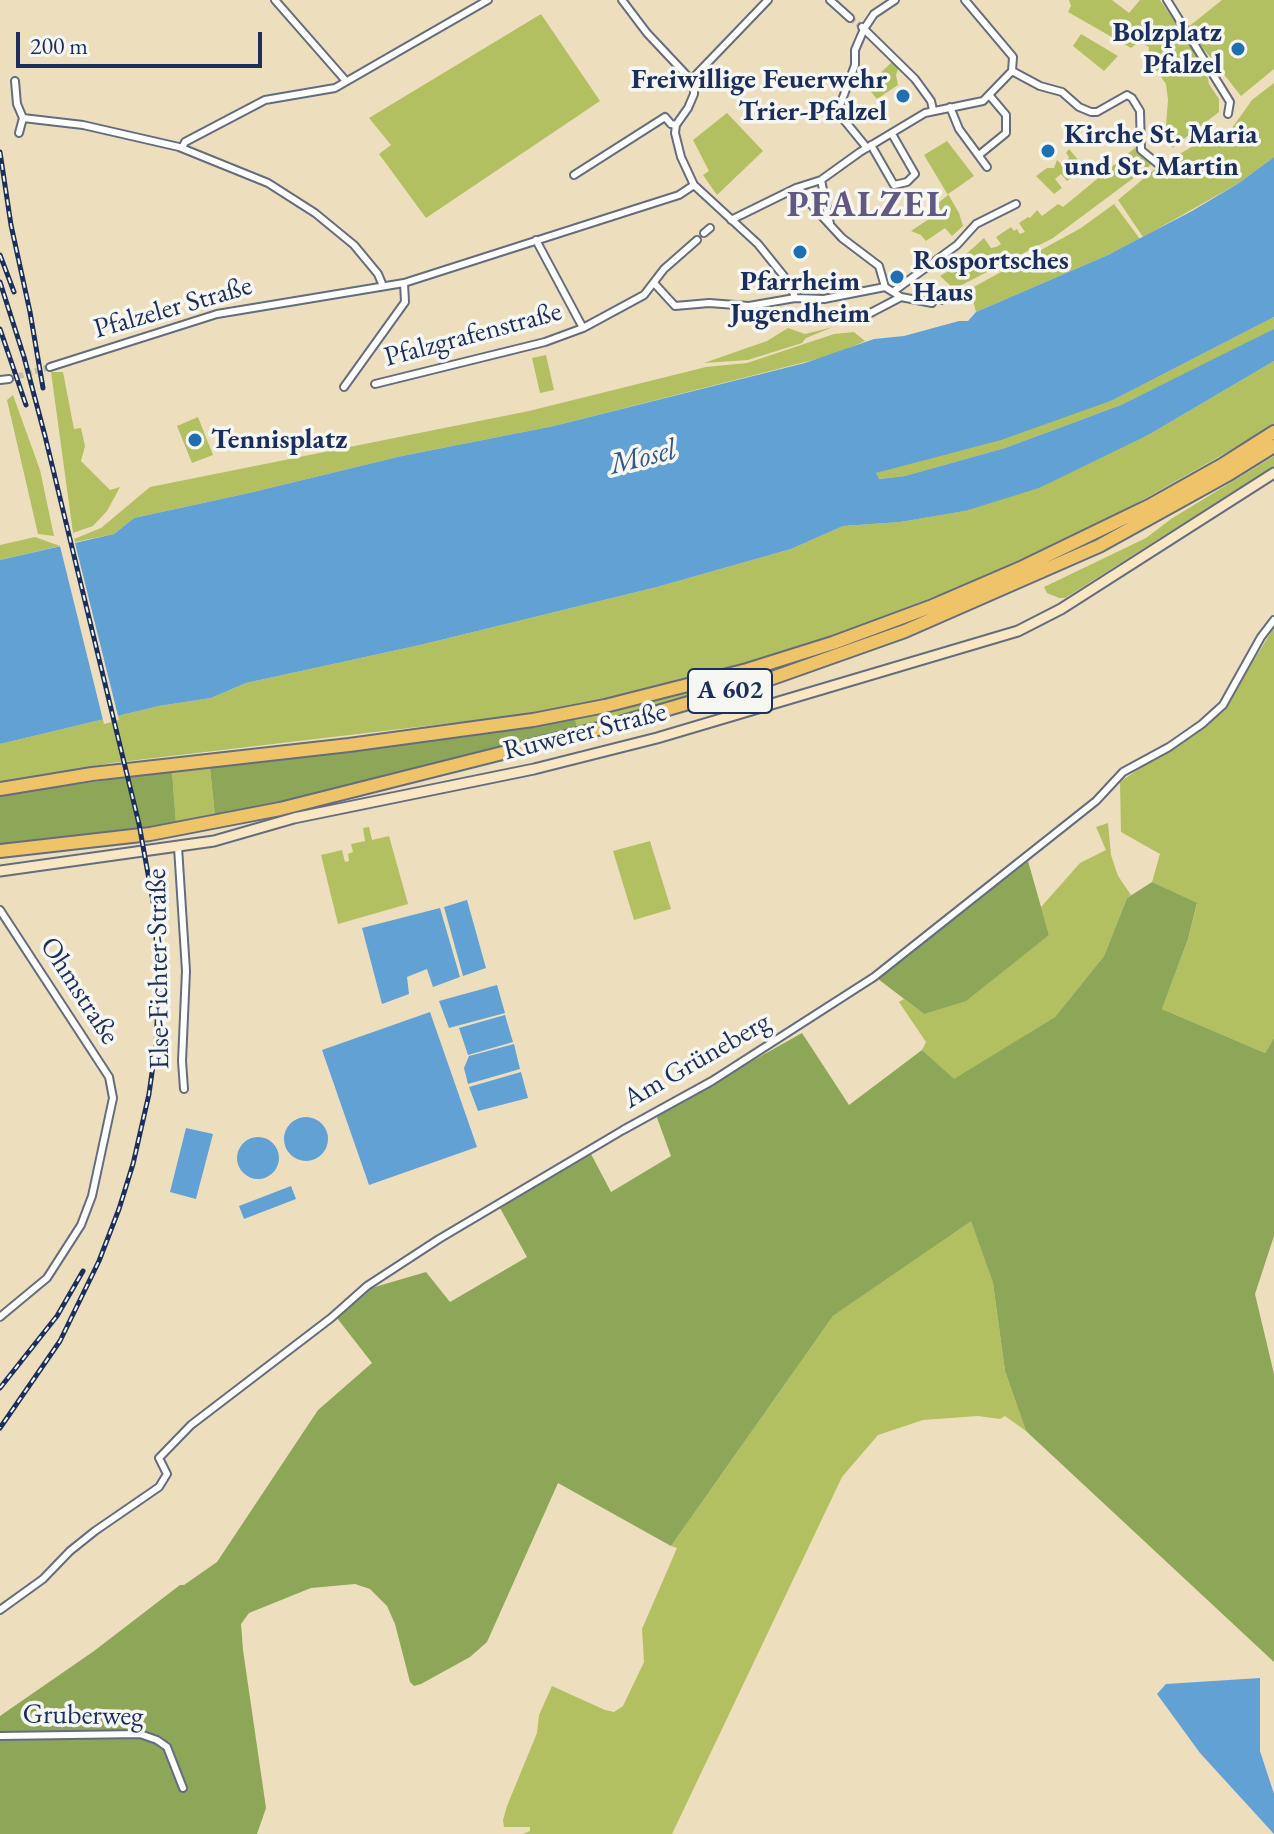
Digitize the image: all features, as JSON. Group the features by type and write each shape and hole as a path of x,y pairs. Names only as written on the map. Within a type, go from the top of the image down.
{"highway":[{"name":"A 602","path":"0,789 92,774 349,745 533,720 605,706 747,670 916,612 1023,567 1149,506 1274,432"},
{"name":"A 602","path":"0,851 150,834 280,809 606,727 764,681 905,631 1086,552 1155,516 1274,446"}],"main road":[{"name":"Ruwerer Straße","path":"0,871 214,841 294,818 534,769 623,747 1018,631 1061,609 1274,473"}],"street":[{"path":"275,0 346,81"},
{"path":"182,148 185,142 265,100 335,88 488,0"},
{"path":"622,0 647,33 692,79 694,94 676,125 676,142 694,185 758,244 791,285 795,298"},
{"path":"692,79 768,0"},
{"path":"830,0 850,18"},
{"path":"892,134 915,174 907,182 894,185 869,147 842,118 839,108 855,65 855,50 863,28 874,14 895,0"},
{"path":"731,220 796,188 821,180 869,147 933,110 977,103 990,96 1012,71 1013,57 965,0"},
{"path":"1167,0 1230,102 1228,114"},
{"path":"863,28 923,88 933,110"},
{"path":"1012,71 1040,86 1062,92 1079,107 1091,112 1097,112 1127,95 1132,98 1140,111 1141,150 1158,164"},
{"path":"15,81 17,104 23,118 19,133"},
{"path":"979,155 1006,133 1006,115 990,96"},
{"path":"950,107 959,129 987,167"},
{"path":"574,175 665,117 676,125"},
{"path":"23,118 94,127 182,148 268,183 299,202 354,245 378,274 383,286"},
{"path":"821,180 830,224"},
{"name":"Pfalzeler Straße","path":"50,367 217,314 292,299 404,283 679,195 694,185"},
{"path":"796,188 842,238 879,266 885,287"},
{"path":"894,291 957,245 976,224 1016,204"},
{"name":"Pfalzgrafenstraße","path":"536,240 583,328"},
{"name":"Pfalzgrafenstraße","path":"375,384 545,342 583,328 644,295 664,269 697,240"},
{"path":"344,387 405,302 404,283"},
{"path":"654,283 675,306 709,303 749,306 795,298 824,299 885,287 901,297 932,303"},
{"path":"942,300 955,292"},
{"path":"857,320 901,297"},
{"path":"0,380 9,379"},
{"name":"Am Grüneberg","path":"0,1610 43,1579 73,1548 127,1506 159,1487 167,1474 159,1458 191,1425 331,1318 367,1286 439,1239 712,1081 892,964 1096,801 1123,772 1169,747 1223,705 1261,637 1274,620"},
{"name":"Else-Fichter-Straße","path":"178,847 186,971 182,1061 184,1089"},
{"name":"Ohmstraße","path":"0,910 109,1077 113,1098 92,1196 81,1225 47,1278 0,1317"},
{"name":"Gruberweg","path":"0,1736 140,1734 167,1747 183,1788"}],"green space":[{"path":"1069,0 1112,0 1129,13 1140,0 1160,0 1205,66 1209,84 1219,99 1219,112 1172,148 1171,135 1166,126 1166,84 1148,59 1149,47 1139,42 1131,48 1068,12 1071,6"},
{"name":"Bolzplatz Pfalzel","path":"1222,0 1274,0 1274,69 1241,96 1187,28"},
{"path":"541,14 600,101 426,218 379,154 391,145 369,118"},
{"path":"1081,34 1118,56 1104,71 1073,46"},
{"path":"892,62 898,69 898,85 877,99 862,81 871,74 876,77"},
{"path":"1274,83 1274,157 1239,183 1143,237 1118,200 1155,169 1206,138 1232,128 1252,100"},
{"path":"727,113 763,151 717,195 703,175 709,171 693,140"},
{"path":"947,141 974,176 948,194 963,226 952,236 945,228 926,241 911,231 941,211 937,204 948,195 924,155"},
{"path":"1136,147 1151,165 1053,238 954,289 940,276 954,268 984,238 991,248 996,247 1001,244 996,237 1011,227 1020,234 1025,232 1019,223 1037,210 1042,216 1058,204 1063,207"},
{"path":"1069,149 1085,168 1067,181 1061,174 1055,179 1062,188 1054,194 1036,176 1047,168 1054,168 1057,160 1061,164 1067,162"},
{"path":"1114,204 1140,239 976,312 970,289 1081,228"},
{"path":"1274,317 1274,329 1259,338 1121,405 1005,448 905,476 878,479 876,473 1113,400"},
{"path":"833,327 806,338 802,343 748,360 704,363 767,341 788,328 805,334"},
{"path":"854,332 865,341 833,355 554,426 402,456 134,518 114,534 75,542 74,539 101,528 150,487 529,411 706,367 747,363 834,334"},
{"path":"546,355 554,390 540,393 532,358"},
{"path":"1274,361 1274,425 1268,429 1100,524 991,575 803,647 721,672 598,702 537,713 112,763 0,783 0,744 159,706 211,698 246,683 420,645 657,587 791,549 843,526 900,522 965,511 1150,434"},
{"path":"51,372 63,372 74,429 81,428 85,446 81,461 110,490 120,487 107,511 93,526 73,533"},
{"path":"13,395 40,470 54,536 38,534 7,400"},
{"name":"Tennisplatz","path":"198,417 213,455 192,463 177,426"},
{"path":"1274,456 1274,466 1065,598 1047,593 1044,587 1146,538 1171,519"},
{"path":"35,537 60,546 0,560 0,545"},
{"path":"1274,627 1274,1038 1265,1053 1162,1009 1188,939 1197,904 1152,882 1160,854 1121,832 1120,782 1224,709"},
{"path":"760,672 760,677 577,729 575,718"},
{"path":"575,718 577,729 215,816 210,768"},
{"path":"210,768 215,816 176,823 172,771"},
{"path":"172,771 176,823 0,845 0,795"},
{"path":"1108,823 1111,855 1118,876 1131,895 1127,898 1104,956 1055,1017 954,1080 922,1050 926,1042 899,1002 904,999 924,1014 1049,935 1041,907 1080,863 1106,850 1096,827"},
{"path":"369,827 372,840 389,836 408,904 338,924 321,855 342,850 345,862 349,861 348,854 353,852 351,844 365,841 363,828"},
{"path":"650,841 671,909 634,920 613,851"},
{"path":"1028,861 1049,935 966,1001 924,1014 878,979"},
{"path":"1152,882 1197,903 1188,939 1162,1009 1265,1053 1274,1038 1274,1236 1255,1294 1274,1374 1274,1662 1026,1431 1005,1371 993,1283 971,1221 833,1316 671,1546 558,1483 487,1642 470,1657 421,1684 414,1686 410,1682 395,1624 387,1606 370,1589 355,1584 311,1588 249,1613 241,1624 243,1650 266,1808 257,1834 0,1834 0,1716 94,1651 180,1585 217,1562 318,1410 372,1363 337,1318 368,1289 426,1272 450,1302 527,1257 500,1208 591,1154 611,1192 671,1156 656,1115 802,1033 849,1105 922,1050 954,1079 1055,1017 1104,956 1127,898"},
{"path":"971,1220 993,1283 1005,1371 1026,1431 1005,1416 1000,1419 978,1416 923,1420 878,1435 842,1477 672,1834 523,1834 530,1831 530,1827 504,1827 507,1806 537,1733 539,1715 552,1686 605,1710 614,1712 623,1706 644,1662 642,1629 677,1548 671,1546 833,1316"}],"water":[{"name":"Mosel","path":"1274,157 1274,317 1113,400 1001,440 876,473 879,479 905,476 1005,448 1121,405 1274,329 1274,361 1150,434 1039,488 965,511 900,522 843,526 791,549 657,587 420,645 246,683 211,698 159,706 0,744 0,560 114,534 134,518 402,456 554,426 805,363 874,339 904,336 968,321 976,312 1108,255 1192,211 1239,183"},
{"path":"467,900 486,968 463,976 444,907"},
{"path":"440,908 460,977 433,987 427,969 407,977 409,994 382,1004 362,928"},
{"path":"497,985 505,1013 449,1028 439,1001"},
{"path":"430,1012 477,1147 369,1185 322,1050"},
{"path":"505,1015 513,1042 468,1055 459,1028"},
{"path":"514,1044 520,1069 468,1084 464,1068 469,1056"},
{"path":"521,1072 528,1098 478,1111 469,1087"},
{"path":"306,1117 321,1124 328,1139 321,1154 306,1161 291,1154 284,1139 291,1124"},
{"path":"186,1128 213,1134 196,1199 170,1192"},
{"path":"258,1137 273,1143 279,1158 273,1173 258,1179 243,1173 237,1158 243,1143"},
{"path":"291,1186 296,1199 244,1219 239,1206"},
{"path":"1260,1678 1260,1751 1274,1794 1274,1834 1200,1753 1157,1694 1166,1684"}],"pier":[{"path":"74,539 119,720 104,724 59,542"}],"tunnel":[{"path":"850,18 862,27"},
{"path":"9,379 50,367"}],"railway":[{"path":"0,152 43,388"},
{"path":"0,255 14,292"},
{"path":"0,282 45,436 139,824 154,907 159,984 156,1044 149,1094 119,1209 99,1261 60,1341 0,1428"},
{"path":"0,329 26,405"},
{"path":"0,1388 57,1316 83,1271"}],"place":[{"name":"Bolzplatz Pfalzel","path":"1238,49"},
{"name":"Freiwillige Feuerwehr Trier-Pfalzel","path":"903,96"},
{"name":"Kirche St. Maria und St. Martin","path":"1048,151"},
{"name":"Pfarrheim Jugendheim","path":"800,252"},
{"name":"Rosportsches Haus","path":"897,277"},
{"name":"Tennisplatz","path":"195,440"}],"district":[{"name":"PFALZEL","path":"868,206"}]}
